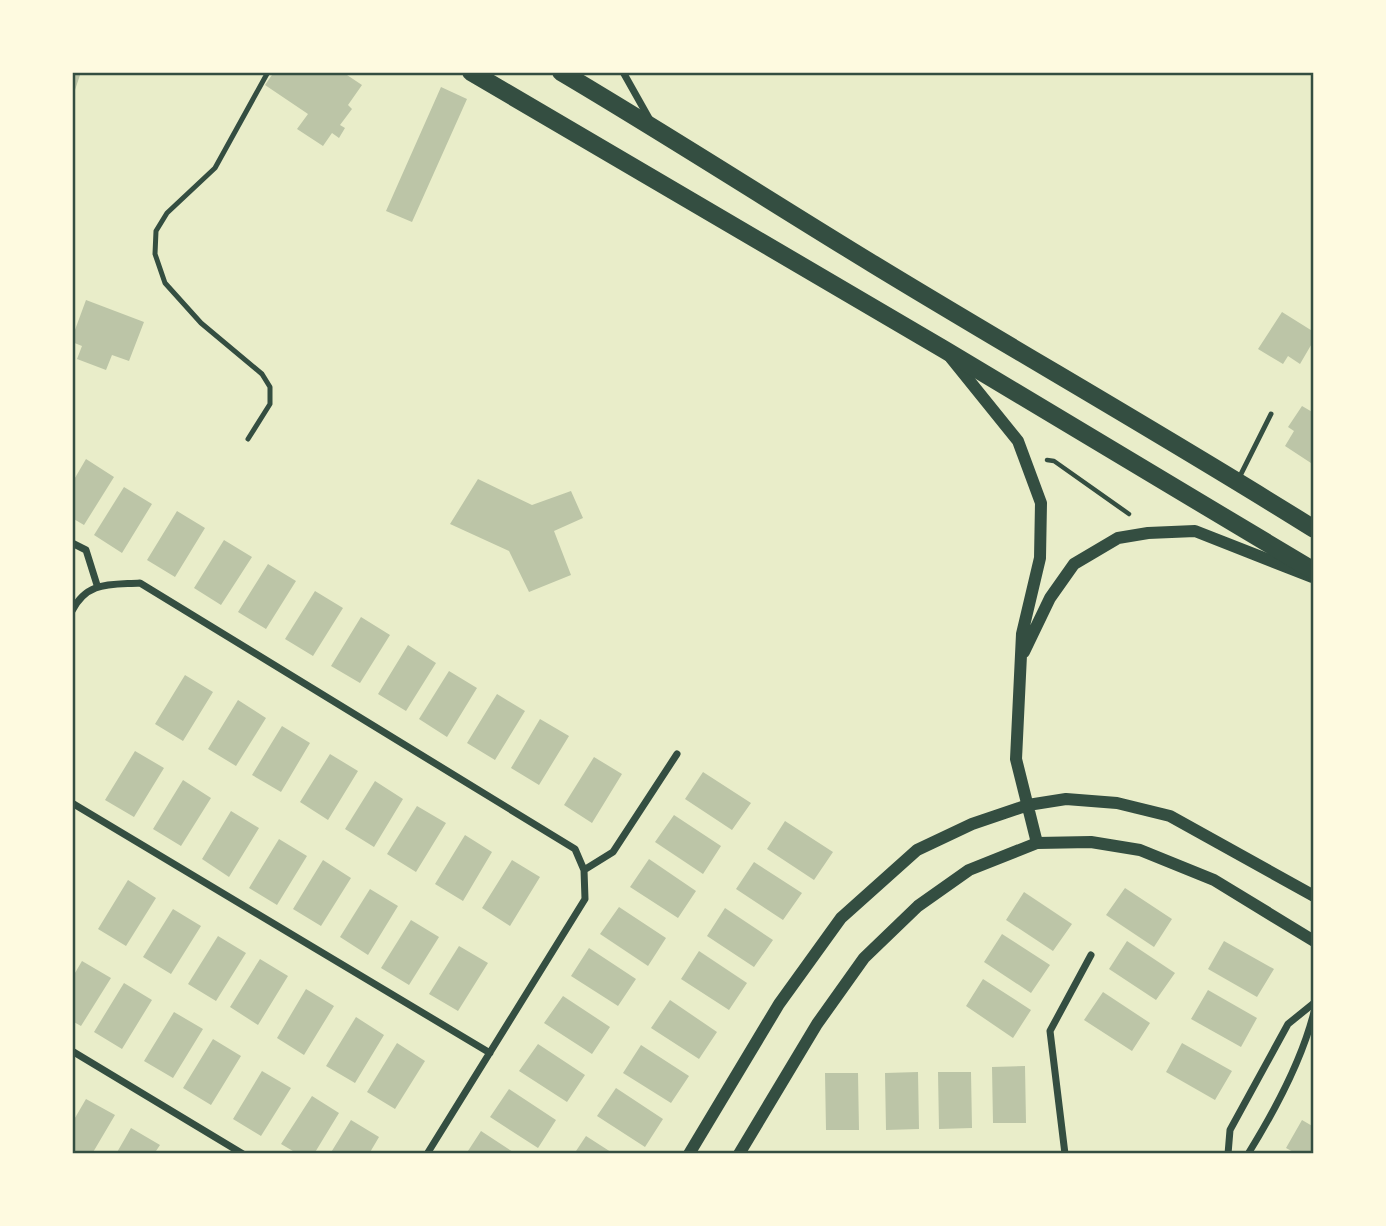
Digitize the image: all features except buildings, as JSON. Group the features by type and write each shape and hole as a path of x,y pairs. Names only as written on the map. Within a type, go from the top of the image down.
{"main road":[{"path":"471,72 945,350 1314,571"},
{"path":"561,72 872,264 1314,529"}],"street":[{"path":"623,72 654,127"},
{"path":"945,350 1018,441 1041,503 1040,558 1022,634 1016,759 1037,843"},
{"path":"1020,659 1050,598 1074,564 1118,538 1195,531 1314,578"},
{"path":"72,543 86,550 97,585"},
{"path":"72,611 76,602 97,585 140,583 575,849 584,870 585,899 427,1154"},
{"path":"584,870 613,852 677,754"},
{"path":"689,1154 779,1004 841,918 917,850 972,824 1028,805 1066,799 1116,803 1170,816 1314,896"},
{"path":"72,803 489,1053"},
{"path":"739,1154 817,1024 864,958 918,906 969,870 1037,843 1091,842 1140,850 1214,880 1314,941"},
{"path":"1065,1154 1050,1031 1091,955"},
{"path":"1228,1154 1230,1130 1288,1024 1314,1003"},
{"path":"1248,1154 1307,1039 1314,1012"},
{"path":"72,1051 243,1154"}],"lane":[{"path":"248,439 270,404 270,387 262,374 201,323 165,283 155,254 156,231 167,213 215,168 268,72"},
{"path":"1238,481 1271,414"}],"path":[{"path":"1025,459 1054,461 1156,533"}]}
